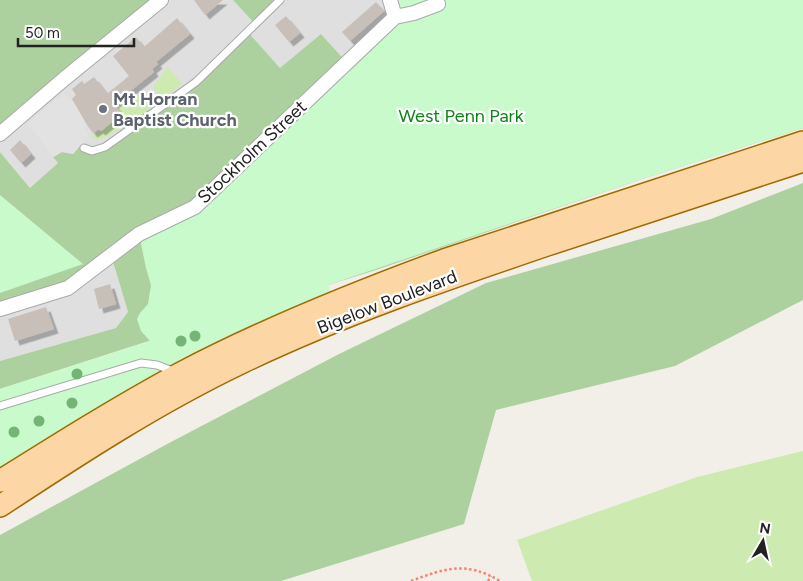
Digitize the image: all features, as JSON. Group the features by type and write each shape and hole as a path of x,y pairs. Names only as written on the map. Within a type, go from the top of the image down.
{"main road":[{"name":"Bigelow Boulevard","path":"0,481 112,412 180,374 273,329 444,260 803,142"},
{"name":"Bigelow Boulevard","path":"0,506 134,420 242,363 305,334 466,272 803,161"}],"street":[{"path":"0,134 160,0"},
{"path":"390,0 395,18"},
{"name":"Stockholm Street","path":"0,308 68,288 139,234 195,207 395,18 438,4"}],"lane":[{"path":"84,148 92,151 105,147 196,82 280,0"},
{"path":"0,406 141,363 157,365 180,374"}],"path":[{"path":"411,581 440,570 453,568 479,571 500,581"},
{"path":"488,581 491,576"}],"shaded area":[{"path":"161,0 233,0 255,24 280,0 390,0 395,17 347,63 280,68 248,32 196,82 119,138 59,163 30,188 0,152 0,134"},
{"path":"64,93 72,103 75,102 87,125 85,130 89,135 73,154 62,152 53,157 28,123"},
{"path":"111,255 128,312 117,328 0,361 0,309"}],"green space":[{"path":"0,0 161,0 0,134"},
{"path":"233,0 280,0 255,24"},
{"name":"West Penn Park","path":"390,0 803,0 803,128 645,178 328,285 332,295 0,470 0,389 150,341 141,331 137,319 148,304 151,285 139,234 195,207 395,18"},
{"name":"West Penn Park","path":"803,0 803,128 645,178 376,270 0,389 0,361 116,328 128,312 111,255 68,288 0,309 0,152 30,188 58,163 53,157 62,152 73,154 80,146 84,148 105,147 195,82 247,31 280,68 321,34 347,63"},
{"path":"168,67 182,84 141,116 118,131 97,140 90,137 101,131 122,114 112,98 111,91 114,88 119,85 132,98 136,99 143,92 149,99 157,93 153,86"},
{"path":"803,183 803,300 675,366 496,410 464,524 281,581 0,581 0,535 169,443 339,354 486,283 711,219"},
{"path":"0,195 83,264 0,293"},
{"path":"803,451 803,581 532,581 517,540 697,477"}],"building":[{"path":"194,0 223,0 205,15"},
{"path":"376,2 384,11 350,41 342,32"},
{"path":"286,16 300,33 289,42 275,25"},
{"path":"177,18 190,34 156,62 158,64 152,69 154,72 114,104 122,114 101,131 99,129 93,133 72,99 76,95 72,89 82,81 84,84 94,77 107,94 129,76 113,56 136,37 144,47"},
{"path":"20,140 31,154 21,163 10,150"},
{"path":"110,284 116,304 99,309 94,289"},
{"path":"46,307 54,329 15,341 8,319"}],"place":[{"name":"Mt Horran Baptist Church","path":"103,109"}]}
